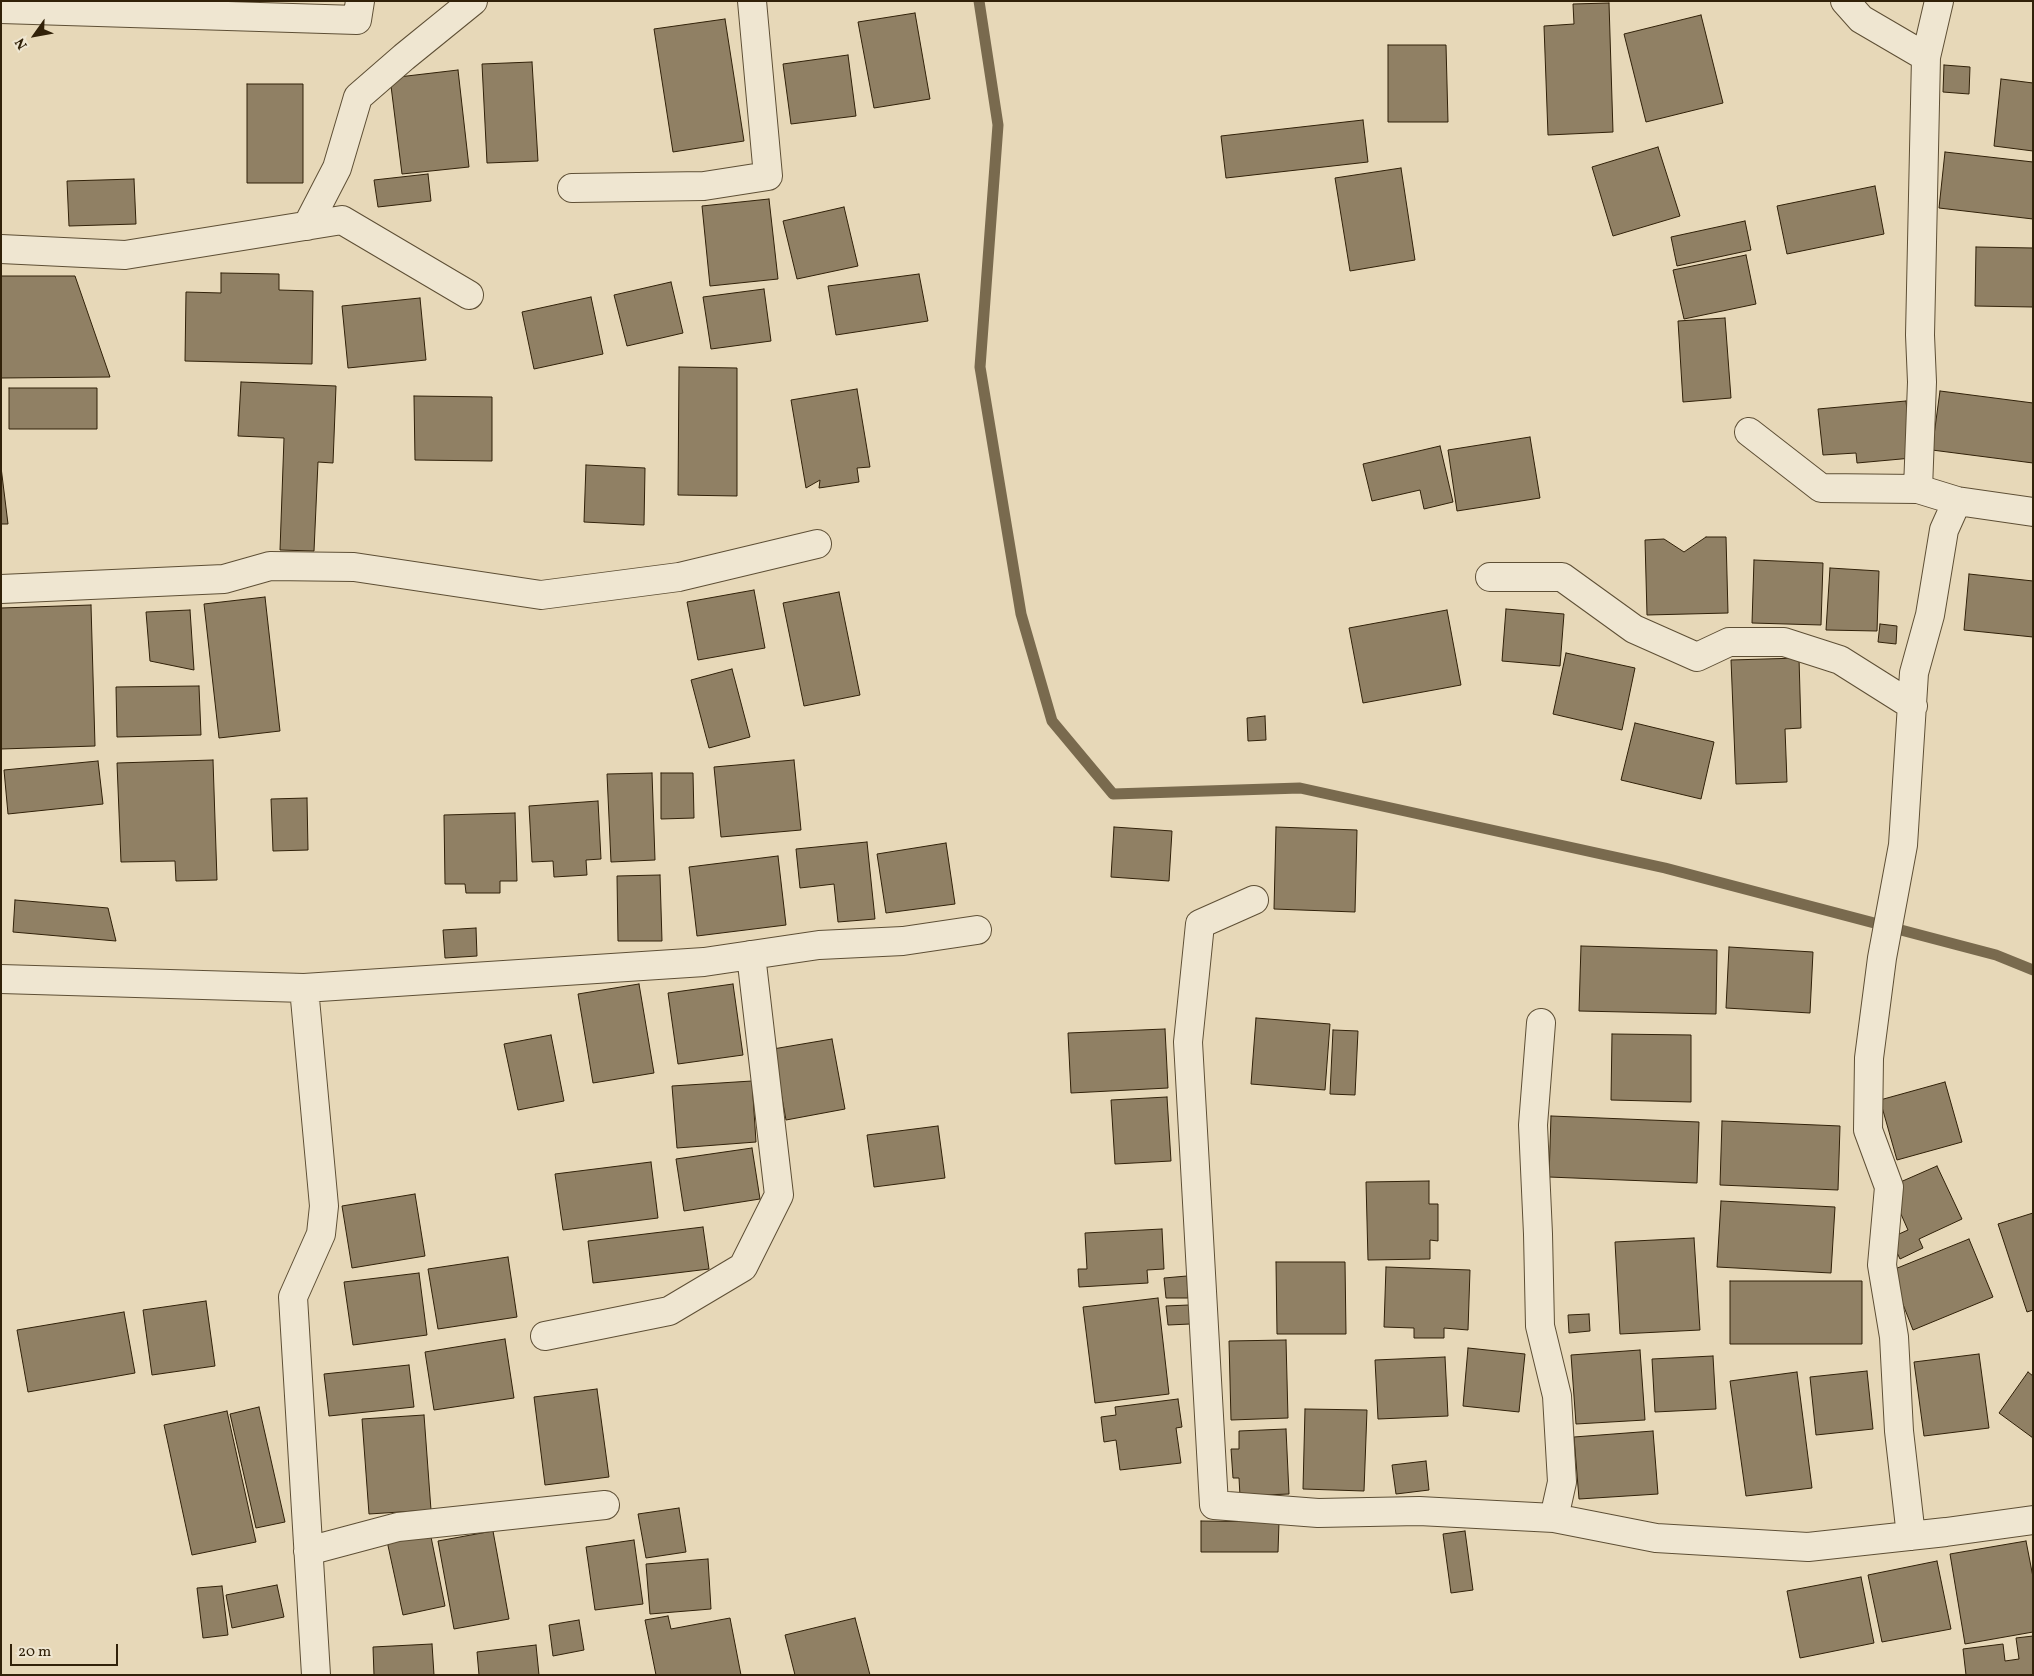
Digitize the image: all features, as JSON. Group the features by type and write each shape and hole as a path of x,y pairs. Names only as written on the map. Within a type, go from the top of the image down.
{"street":[{"path":"1,9 357,20 360,1"},
{"path":"307,226 337,168 358,97 473,1"},
{"path":"572,188 704,186 768,176 752,1"},
{"path":"1845,1 1861,19 1926,57"},
{"path":"1918,489 1922,382 1920,335 1926,57 1939,1"},
{"path":"1,249 125,255 342,220 469,295"},
{"path":"1749,432 1821,488 1918,489 1957,501 2033,512"},
{"path":"1911,1536 1899,1431 1894,1337 1882,1265 1889,1187 1868,1130 1868,1058 1882,958 1903,845 1914,674 1930,615 1944,530 1957,501"},
{"path":"1,588 224,579 270,566 354,567 541,595 679,577 818,544"},
{"path":"1490,577 1562,577 1634,629 1697,657 1729,642 1784,642 1840,660 1913,706"},
{"path":"1254,900 1200,924 1188,1042 1214,1505 1318,1513 1419,1511 1554,1518 1656,1538 1808,1547 2033,1520"},
{"path":"1,980 304,988 704,962 819,945 903,941 977,930"},
{"path":"545,1336 669,1311 743,1267 779,1196 751,955"},
{"path":"304,988 324,1206 321,1234 293,1297 316,1675"},
{"path":"1541,1023 1533,1125 1540,1326 1557,1396 1562,1482 1554,1518"},
{"path":"308,1552 398,1527 605,1505"}],"building":[{"path":"1609,3 1613,132 1548,135 1544,26 1574,24 1573,4"},
{"path":"915,13 930,99 874,108 858,22"},
{"path":"1701,15 1723,103 1646,122 1624,34"},
{"path":"725,19 744,141 673,152 654,29"},
{"path":"1388,45 1446,45 1448,122 1388,122"},
{"path":"848,55 856,116 791,124 783,64"},
{"path":"532,62 538,161 487,163 482,64"},
{"path":"1944,65 1970,67 1969,94 1943,92"},
{"path":"458,70 469,167 402,174 390,78"},
{"path":"2001,79 2033,83 2033,151 1994,146"},
{"path":"247,84 303,84 303,183 247,183"},
{"path":"1363,120 1368,162 1226,178 1221,136"},
{"path":"1658,147 1680,216 1613,236 1592,167"},
{"path":"1945,152 2033,162 2033,219 1939,208"},
{"path":"1401,168 1415,260 1350,271 1335,178"},
{"path":"428,174 431,201 378,207 374,180"},
{"path":"134,179 136,224 69,226 67,181"},
{"path":"1875,186 1884,234 1787,254 1777,206"},
{"path":"769,199 778,279 710,286 702,206"},
{"path":"844,207 858,266 797,279 783,221"},
{"path":"1745,221 1751,250 1677,266 1671,237"},
{"path":"1976,247 2033,248 2033,307 1975,306"},
{"path":"1746,255 1756,304 1684,319 1673,270"},
{"path":"221,273 279,274 279,290 313,291 312,364 185,361 186,292 221,293"},
{"path":"919,274 928,321 836,335 828,286"},
{"path":"1,276 75,276 110,377 1,378"},
{"path":"671,282 683,333 627,346 614,295"},
{"path":"764,289 771,341 711,349 703,297"},
{"path":"591,297 603,354 534,369 522,312"},
{"path":"420,298 426,360 348,368 342,306"},
{"path":"1725,318 1731,398 1683,402 1678,321"},
{"path":"679,367 737,368 737,496 678,495"},
{"path":"241,382 336,386 333,463 318,462 314,551 280,550 284,438 238,436"},
{"path":"9,388 97,388 97,429 9,429"},
{"path":"857,389 870,467 857,468 859,482 819,488 820,480 806,488 791,400"},
{"path":"1940,391 2033,403 2033,463 1932,450"},
{"path":"414,396 492,397 492,461 415,460"},
{"path":"1906,401 1912,458 1857,463 1856,453 1823,455 1818,409"},
{"path":"1530,437 1540,498 1457,511 1448,450"},
{"path":"1440,446 1453,502 1424,509 1420,490 1372,501 1363,464"},
{"path":"586,465 645,468 644,525 584,522"},
{"path":"1,467 8,524 1,524"},
{"path":"1706,537 1726,537 1728,613 1647,615 1645,540 1664,539 1684,552"},
{"path":"1754,560 1823,563 1821,625 1752,623"},
{"path":"1830,568 1879,571 1877,631 1826,630"},
{"path":"1969,574 2033,581 2033,637 1964,630"},
{"path":"754,590 765,648 698,660 687,602"},
{"path":"839,592 860,695 804,706 783,603"},
{"path":"265,597 280,731 219,738 204,604"},
{"path":"91,605 95,746 1,749 1,608"},
{"path":"1506,609 1564,614 1560,666 1502,661"},
{"path":"190,610 194,670 150,661 146,612"},
{"path":"1447,610 1461,685 1363,703 1349,628"},
{"path":"1880,624 1897,626 1896,644 1878,642"},
{"path":"1566,653 1635,668 1622,730 1553,714"},
{"path":"1799,658 1801,728 1785,729 1787,782 1736,784 1731,660"},
{"path":"732,669 750,737 709,748 691,680"},
{"path":"199,686 201,735 117,737 116,687"},
{"path":"1265,716 1266,740 1248,741 1247,718"},
{"path":"1635,723 1714,742 1701,799 1621,780"},
{"path":"213,760 217,880 176,881 175,861 121,862 117,763"},
{"path":"794,760 801,830 721,837 714,767"},
{"path":"98,761 103,804 8,814 4,770"},
{"path":"652,773 655,860 611,862 607,774"},
{"path":"661,773 693,773 694,818 661,819"},
{"path":"307,798 308,850 273,851 271,799"},
{"path":"598,801 601,859 586,860 587,875 554,877 553,861 532,862 529,806"},
{"path":"515,813 517,881 500,881 500,893 466,893 465,884 445,884 444,815"},
{"path":"1114,827 1172,831 1169,881 1111,877"},
{"path":"1276,827 1357,830 1355,912 1274,909"},
{"path":"867,842 875,919 838,922 834,884 800,888 796,849"},
{"path":"946,843 955,904 886,913 877,854"},
{"path":"778,856 786,925 697,936 689,867"},
{"path":"660,875 662,941 618,941 617,876"},
{"path":"15,900 108,908 116,941 13,932"},
{"path":"476,928 477,956 445,958 443,930"},
{"path":"1581,946 1717,950 1716,1014 1579,1011"},
{"path":"1729,947 1813,952 1810,1013 1726,1008"},
{"path":"639,984 654,1073 593,1083 578,994"},
{"path":"733,984 743,1055 678,1064 668,993"},
{"path":"1256,1018 1330,1024 1325,1090 1251,1084"},
{"path":"1165,1029 1168,1088 1071,1093 1068,1033"},
{"path":"1333,1030 1358,1031 1355,1095 1330,1094"},
{"path":"1612,1034 1691,1035 1691,1102 1611,1100"},
{"path":"551,1035 564,1101 518,1110 504,1044"},
{"path":"832,1039 845,1109 786,1120 773,1049"},
{"path":"752,1081 756,1142 677,1148 672,1086"},
{"path":"1945,1082 1962,1142 1897,1160 1880,1100"},
{"path":"1167,1097 1171,1161 1115,1164 1111,1100"},
{"path":"1551,1116 1699,1122 1697,1183 1549,1177"},
{"path":"1722,1121 1840,1126 1838,1190 1720,1185"},
{"path":"938,1126 945,1178 874,1187 867,1135"},
{"path":"752,1148 760,1199 684,1211 676,1159"},
{"path":"651,1162 658,1218 563,1230 555,1174"},
{"path":"1937,1166 1962,1219 1919,1239 1923,1248 1900,1259 1890,1238 1908,1230 1889,1187"},
{"path":"1429,1181 1429,1204 1438,1204 1438,1241 1430,1240 1430,1259 1368,1260 1366,1182"},
{"path":"415,1194 425,1256 352,1268 342,1206"},
{"path":"1721,1201 1835,1207 1831,1273 1717,1267"},
{"path":"2033,1213 2033,1310 2027,1312 1998,1224"},
{"path":"703,1227 709,1269 593,1283 588,1241"},
{"path":"1162,1229 1164,1269 1147,1270 1148,1283 1079,1287 1078,1269 1087,1269 1085,1233"},
{"path":"1694,1238 1700,1330 1620,1334 1615,1242"},
{"path":"1969,1239 1993,1297 1913,1330 1890,1271"},
{"path":"508,1257 517,1317 438,1329 428,1269"},
{"path":"1276,1262 1345,1262 1346,1334 1277,1334"},
{"path":"1386,1267 1470,1270 1468,1330 1444,1328 1444,1338 1414,1338 1414,1328 1384,1327"},
{"path":"419,1273 427,1335 353,1345 344,1282"},
{"path":"1187,1276 1188,1298 1166,1298 1164,1278"},
{"path":"1730,1281 1862,1281 1862,1344 1730,1344"},
{"path":"1158,1298 1169,1394 1095,1403 1083,1307"},
{"path":"206,1301 215,1366 152,1375 143,1310"},
{"path":"1189,1305 1190,1324 1168,1325 1166,1306"},
{"path":"124,1312 135,1373 28,1392 17,1330"},
{"path":"1589,1314 1590,1331 1569,1333 1568,1315"},
{"path":"505,1339 514,1398 434,1410 425,1352"},
{"path":"1286,1340 1288,1418 1231,1420 1229,1341"},
{"path":"1468,1348 1525,1354 1519,1412 1463,1406"},
{"path":"1640,1350 1645,1420 1576,1424 1571,1355"},
{"path":"1979,1354 1989,1428 1924,1436 1914,1362"},
{"path":"1713,1356 1716,1409 1655,1412 1652,1359"},
{"path":"1445,1357 1448,1416 1378,1419 1375,1360"},
{"path":"409,1365 414,1407 329,1416 324,1374"},
{"path":"1867,1371 1873,1429 1816,1435 1810,1377"},
{"path":"1797,1372 1812,1488 1746,1496 1730,1381"},
{"path":"2028,1372 2033,1376 2033,1438 1999,1413"},
{"path":"597,1389 609,1477 545,1485 534,1397"},
{"path":"1178,1399 1182,1427 1176,1428 1181,1463 1120,1470 1116,1440 1104,1442 1101,1417 1116,1415 1115,1407"},
{"path":"259,1407 285,1522 256,1528 230,1414"},
{"path":"1305,1409 1367,1410 1364,1491 1303,1489"},
{"path":"227,1411 256,1542 192,1555 164,1425"},
{"path":"424,1415 431,1510 369,1514 362,1419"},
{"path":"1286,1429 1289,1494 1240,1496 1239,1478 1233,1478 1231,1449 1239,1449 1239,1431"},
{"path":"1653,1431 1658,1494 1579,1499 1574,1437"},
{"path":"1426,1461 1429,1490 1396,1494 1392,1465"},
{"path":"679,1508 686,1552 646,1558 638,1514"},
{"path":"1201,1521 1279,1522 1278,1552 1201,1552"},
{"path":"493,1531 509,1619 454,1629 438,1541"},
{"path":"1465,1531 1473,1590 1451,1593 1443,1534"},
{"path":"430,1532 445,1606 403,1615 387,1541"},
{"path":"634,1540 643,1604 595,1610 586,1547"},
{"path":"2026,1541 2033,1577 2033,1632 1965,1644 1950,1554"},
{"path":"708,1559 711,1609 650,1614 646,1564"},
{"path":"1937,1561 1951,1629 1882,1642 1868,1575"},
{"path":"1861,1577 1874,1643 1800,1658 1787,1591"},
{"path":"277,1585 284,1617 232,1628 226,1595"},
{"path":"222,1586 228,1635 203,1638 197,1588"},
{"path":"668,1616 671,1629 730,1618 741,1675 656,1675 645,1620"},
{"path":"855,1618 870,1675 795,1675 785,1635"},
{"path":"579,1620 584,1650 553,1656 549,1625"},
{"path":"2033,1636 2033,1675 1966,1675 1963,1649 2003,1644 2005,1661 2019,1659 2016,1638"},
{"path":"432,1644 434,1675 374,1675 373,1647"},
{"path":"536,1645 539,1675 479,1675 477,1652"}],"waterway":[{"path":"979,1 998,125 980,367 1021,614 1052,721 1113,794 1300,788 1665,868 1996,955 2033,970"}]}
